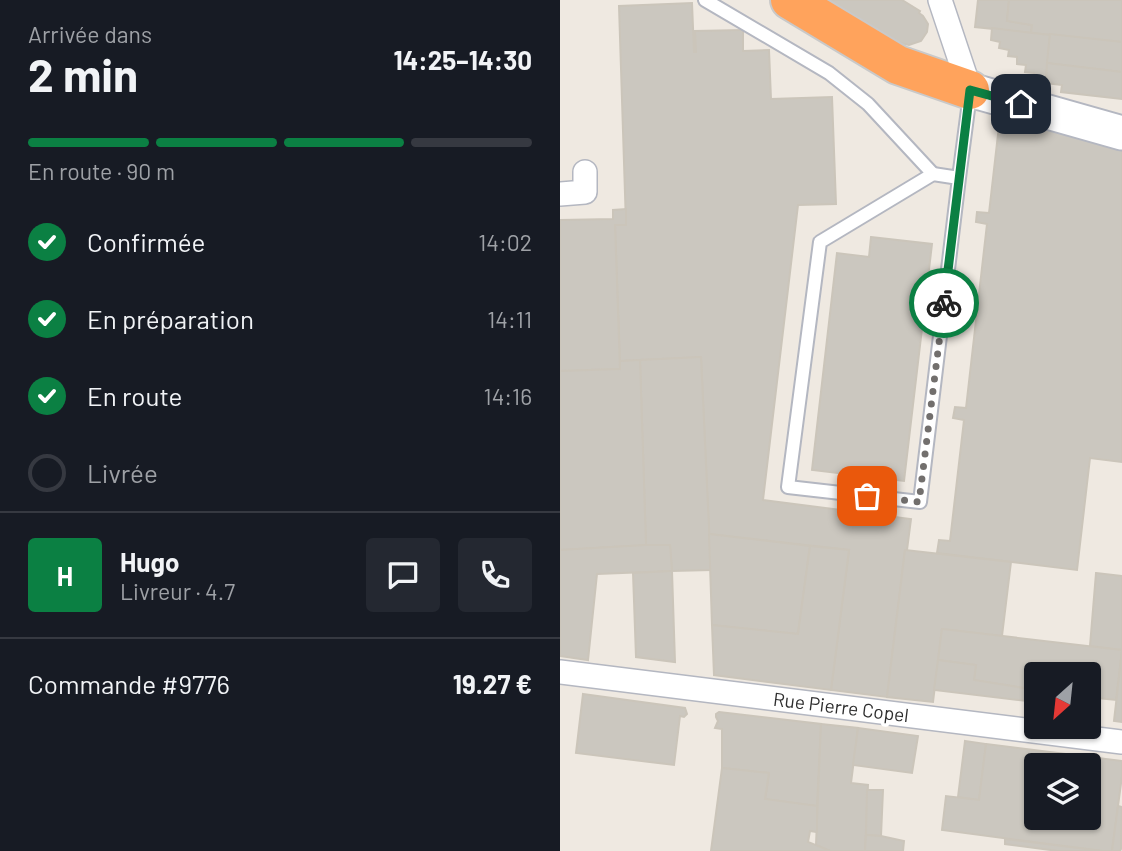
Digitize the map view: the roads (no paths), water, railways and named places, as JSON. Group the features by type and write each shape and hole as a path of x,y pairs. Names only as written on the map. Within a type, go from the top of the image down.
{"highway":[{"path":"790,0 898,65 970,90"}],"street":[{"path":"940,0 970,90 1122,133"},
{"path":"560,194 585,192 585,172"},
{"name":"Rue Pierre Copel","path":"560,672 1122,742"}],"lane":[{"path":"705,0 829,73 868,104 933,174 959,178"},
{"path":"933,174 820,242 788,487 919,502 970,90"}]}
